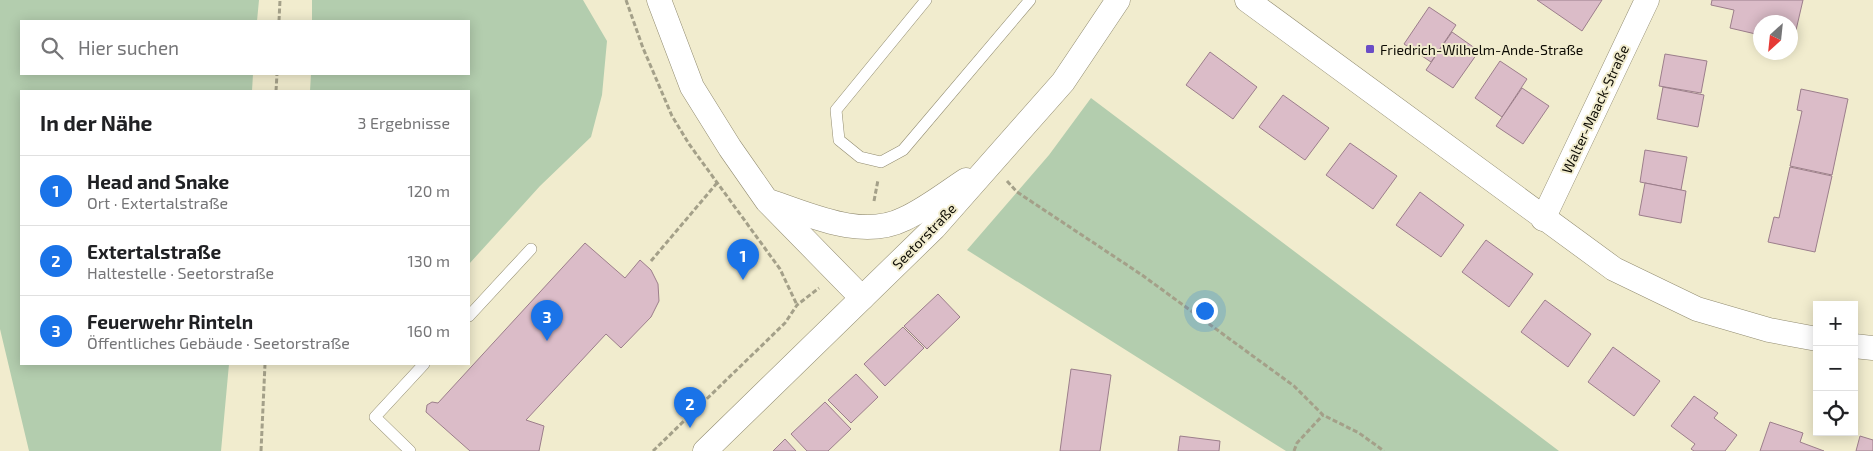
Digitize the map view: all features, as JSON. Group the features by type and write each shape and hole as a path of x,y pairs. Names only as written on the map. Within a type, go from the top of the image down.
{"street":[{"path":"659,0 692,87 767,200 862,298"},
{"name":"Seetorstraße","path":"715,448 862,298 934,228 1063,82 1118,0"},
{"path":"1247,0 1543,219 1614,269 1697,309 1769,330 1813,338"},
{"name":"Walter-Maack-Straße","path":"1543,219 1647,0"},
{"path":"767,200 844,226 869,227 903,220 991,164"},
{"path":"1858,346 1873,348"}],"lane":[{"path":"926,0 836,110 839,140 860,157 881,162 903,150 1030,0"},
{"path":"470,315 531,249"},
{"path":"410,451 375,416 423,365"}],"path":[{"path":"279,20 280,0"},
{"path":"276,90 277,75"},
{"path":"869,227 881,162"},
{"path":"991,164 1017,192 1142,274 1294,386 1323,415 1359,433 1384,451"},
{"path":"651,261 717,183"},
{"path":"653,451 786,323 797,305"},
{"path":"262,451 265,365"},
{"path":"1294,451 1297,443 1323,415"}],"green space":[{"path":"0,0 259,0 257,20 20,20 20,75 253,75 252,90 20,90 20,365 229,365 221,451 29,451 0,329"},
{"path":"312,0 583,0 607,41 602,95 591,137 540,186 470,263 470,90 310,90 311,75 470,75 470,20 312,20"},
{"path":"1091,98 1559,451 1286,451 967,250 1049,155"}],"building":[{"path":"1537,0 1602,0 1582,31"},
{"path":"1712,0 1803,0 1798,22 1798,15 1753,15 1753,33 1730,28 1734,10 1711,5"},
{"path":"1429,7 1456,25 1431,62 1404,44"},
{"path":"1452,32 1479,51 1453,88 1426,70"},
{"path":"1210,52 1257,87 1233,119 1186,85"},
{"path":"1665,54 1707,61 1701,93 1659,86"},
{"path":"1500,61 1527,79 1502,117 1475,98"},
{"path":"1663,87 1704,95 1698,127 1657,119"},
{"path":"1522,88 1549,106 1523,144 1496,126"},
{"path":"1801,89 1848,99 1832,175 1790,166 1802,111 1797,110"},
{"path":"1283,95 1329,128 1305,160 1259,127"},
{"path":"1350,143 1397,176 1373,209 1326,175"},
{"path":"1645,150 1687,157 1681,190 1640,182"},
{"path":"1790,167 1832,176 1815,252 1768,242 1774,217 1779,218"},
{"path":"1645,183 1686,191 1681,223 1639,215"},
{"path":"1420,192 1464,225 1441,257 1396,225"},
{"path":"1486,240 1533,274 1509,307 1462,272"},
{"path":"585,243 625,278 640,260 651,270 658,284 659,301 651,317 621,348 606,334 526,420 544,426 539,451 470,451 426,412 427,405 432,402 438,403"},
{"path":"938,294 960,317 927,349 904,326"},
{"path":"1545,300 1591,334 1568,367 1521,332"},
{"path":"903,327 924,348 885,386 864,364"},
{"path":"1613,347 1660,381 1634,416 1588,382"},
{"path":"1071,369 1111,375 1100,451 1060,451"},
{"path":"856,374 878,397 851,423 828,400"},
{"path":"1694,396 1718,413 1714,418 1737,435 1725,451 1694,451 1691,449 1695,444 1671,426"},
{"path":"825,402 851,429 828,451 807,451 791,434"},
{"path":"1770,422 1803,433 1800,442 1824,451 1760,451"},
{"path":"1180,436 1220,441 1219,451 1178,451"},
{"path":"1860,436 1873,440 1873,451 1856,451"},
{"path":"785,439 796,451 773,451"}],"place":[{"name":"Friedrich-Wilhelm-Ande-Straße","path":"1370,49"},
{"name":"Head and Snake","path":"743,280"},
{"name":"Feuerwehr Rinteln","path":"547,341"},
{"name":"Extertalstraße","path":"690,428"}]}
